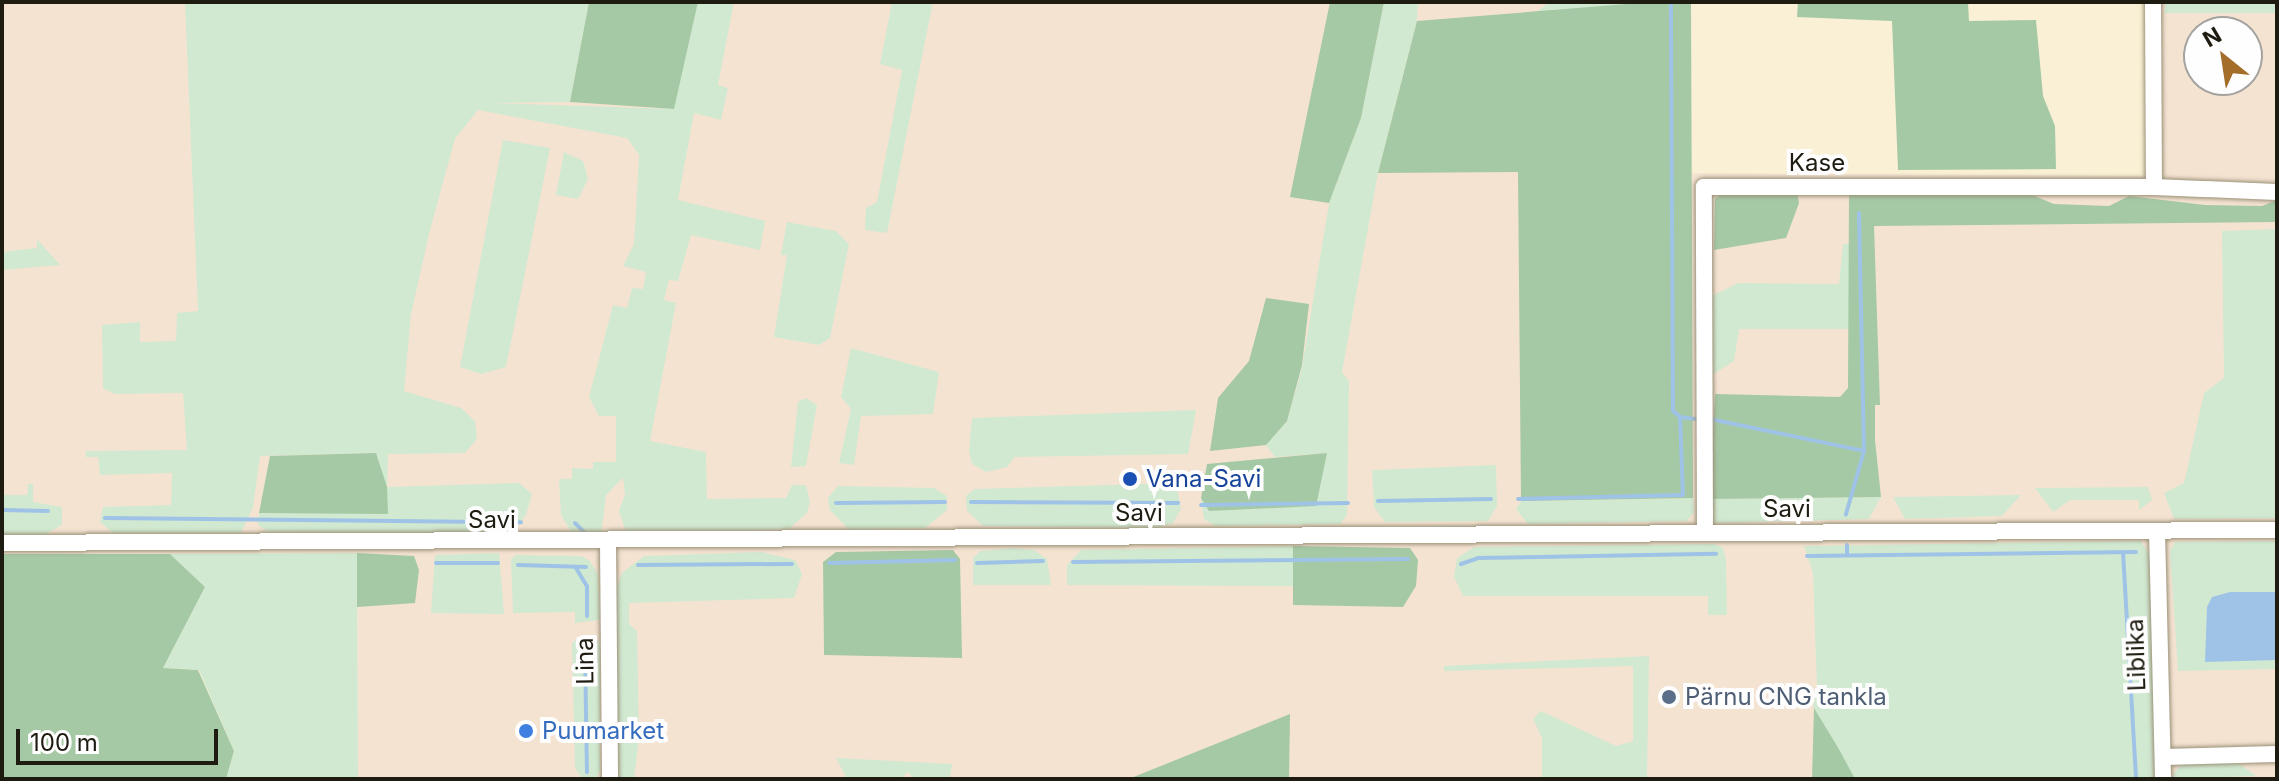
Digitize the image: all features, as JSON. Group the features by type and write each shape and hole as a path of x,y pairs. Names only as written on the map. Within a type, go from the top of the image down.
{"street":[{"path":"2153,2 2154,187"},
{"name":"Kase","path":"1705,533 1704,187 2154,187 2277,192"},
{"name":"Savi","path":"2,543 608,543 2277,530"},
{"name":"Liblika","path":"2157,531 2163,779"},
{"name":"Lina","path":"608,543 610,779"},
{"path":"2163,757 2277,754"}],"shaded area":[{"path":"2,2 589,2 570,102 674,109 698,2 1673,2 1674,173 2145,176 2147,2 2277,2 2277,779 358,779 357,553 2,554"}],"green space":[{"path":"185,2 589,2 570,102 491,103 673,109 698,2 734,2 718,85 728,88 721,120 694,113 678,200 765,221 760,250 691,235 678,281 669,280 664,300 676,303 650,441 706,452 707,499 786,498 792,485 806,485 810,502 807,513 789,529 627,535 619,511 625,495 623,478 606,495 601,535 571,532 561,515 559,479 572,479 572,468 593,469 593,462 616,462 616,416 599,416 589,397 613,305 627,308 632,288 643,289 646,272 623,266 634,244 639,155 627,138 478,110 455,139 430,230 411,314 404,391 461,408 475,421 477,439 465,453 388,454 387,487 519,483 532,494 526,515 515,529 496,534 268,532 258,525 259,513 387,513 375,453 260,456 253,507 241,533 113,533 100,522 103,507 171,505 172,473 100,475 98,457 86,457 86,451 187,450 183,393 115,394 103,388 102,325 140,322 140,342 176,341 177,313 198,311"},
{"path":"589,2 698,2 674,109 570,102"},
{"path":"892,2 933,2 887,233 865,230 866,208 877,202 902,70 880,64"},
{"path":"1330,2 1384,2 1361,118 1329,203 1290,197"},
{"path":"1384,2 1418,2 1417,21 1378,173 1342,372 1349,381 1347,515 1340,524 1216,526 1204,519 1201,498 1209,511 1327,453 1275,457 1266,445 1287,421 1302,368 1329,203 1361,118"},
{"path":"1549,2 1652,2 1536,13"},
{"path":"1652,2 1691,2 1693,498 1521,501 1518,172 1378,173 1417,21"},
{"path":"1798,2 1968,2 1969,21 2036,20 2043,96 2055,126 2056,169 1898,170 1892,21 1797,17"},
{"path":"2165,2 2277,2 2277,13 2165,13"},
{"path":"503,140 550,148 506,367 481,374 460,367"},
{"path":"564,152 583,161 588,179 578,199 556,195"},
{"path":"1797,191 1799,203 1786,238 1714,250 1715,199 1721,193"},
{"path":"1849,192 2032,195 2054,204 2109,206 2129,196 2205,205 2262,206 2277,200 2277,222 1874,226 1880,405 1875,405 1875,440 1881,497 1709,499 1715,394 1840,397 1848,388"},
{"path":"787,222 836,231 849,244 830,338 819,345 774,337 787,255 781,255"},
{"path":"2277,229 2277,518 2174,519 2164,493 2184,483 2204,393 2224,378 2222,231"},
{"path":"37,239 60,265 2,270 2,252 37,248"},
{"path":"1851,243 1849,329 1739,329 1734,361 1712,375 1712,296 1738,283 1839,284 1843,244"},
{"path":"1266,298 1309,304 1302,365 1287,421 1266,445 1210,451 1218,398 1249,361"},
{"path":"851,348 939,372 933,414 861,416 854,465 839,463 851,409 841,397"},
{"path":"806,398 817,405 806,466 791,467 798,402"},
{"path":"1196,410 1188,454 1015,457 1007,467 986,472 972,464 969,451 972,418"},
{"path":"376,453 387,487 388,514 259,513 270,456"},
{"path":"1327,453 1316,506 1209,511 1201,498 1207,464"},
{"path":"1496,465 1497,506 1488,521 1385,522 1374,507 1372,470"},
{"path":"1176,483 1181,509 1173,523 1157,528 983,526 967,511 966,496 974,489"},
{"path":"28,484 33,484 33,502 62,507 62,525 44,535 2,535 2,495 27,495"},
{"path":"838,486 934,488 947,496 947,510 925,528 849,530 830,510 828,498"},
{"path":"2148,487 2152,500 2139,510 2139,500 2070,500 2053,512 2035,488"},
{"path":"2021,495 2002,516 1905,519 1893,497"},
{"path":"1881,497 1869,519 1717,523 1710,518 1709,499"},
{"path":"1693,498 1694,512 1687,521 1528,524 1516,509 1521,501"},
{"path":"2141,541 2151,557 2155,779 1855,779 1813,707 1817,690 1813,573 1804,546"},
{"path":"2277,541 2277,669 2178,671 2170,551 2175,542"},
{"path":"1714,544 1723,548 1726,560 1727,615 1708,615 1708,596 1463,596 1454,577 1457,558 1474,547"},
{"path":"1293,546 1294,586 1067,585 1067,565 1081,550"},
{"path":"1293,546 1410,548 1418,560 1416,586 1403,607 1293,605"},
{"path":"953,550 960,559 962,658 824,655 823,562 836,552"},
{"path":"1034,550 1047,559 1051,585 973,585 973,558 980,551"},
{"path":"761,552 795,560 802,574 794,598 629,603 629,624 637,631 639,738 634,779 618,779 616,588 622,573 644,556"},
{"path":"357,553 358,779 226,779 234,751 199,670 163,668 205,587 170,554"},
{"path":"357,553 414,556 419,570 415,603 357,607"},
{"path":"499,553 504,614 431,613 435,555"},
{"path":"2,554 170,554 205,587 163,668 198,670 234,751 226,779 2,779"},
{"path":"516,555 581,556 590,561 598,574 600,620 575,623 575,612 513,613 511,559"},
{"path":"579,638 595,638 600,643 600,771 595,779 581,777 575,768 572,643"},
{"path":"1649,656 1647,779 1542,779 1542,738 1533,719 1541,711 1616,746 1633,741 1633,666 1444,671 1444,666"},
{"path":"1814,708 1840,751 1855,779 1812,779"},
{"path":"1290,714 1289,779 1131,779 1131,778"},
{"path":"836,758 952,764 950,779 914,779 908,772 900,779 847,779"},
{"path":"2237,762 2256,776 2170,779 2181,764"}],"water":[{"path":"2230,592 2277,592 2277,660 2205,662 2207,607 2212,597"}],"waterway":[{"path":"1518,499 1683,495 1680,417 1673,411 1671,2"},
{"path":"1859,213 1864,451"},
{"path":"1680,417 1696,419"},
{"path":"1710,419 1864,451 1846,514"},
{"path":"1378,501 1491,499"},
{"path":"836,503 945,502"},
{"path":"971,502 1178,503"},
{"path":"1201,505 1348,503"},
{"path":"2,510 48,511"},
{"path":"105,518 521,522"},
{"path":"575,523 585,533"},
{"path":"1847,545 1847,554"},
{"path":"2123,552 2136,779"},
{"path":"1807,556 2136,552"},
{"path":"1461,564 1478,558 1716,554"},
{"path":"1073,562 1408,559"},
{"path":"829,563 955,560"},
{"path":"977,563 1043,561"},
{"path":"436,563 498,563"},
{"path":"638,565 792,564"},
{"path":"518,565 586,567"},
{"path":"576,568 587,586 587,616"},
{"path":"585,648 587,772"}],"place":[{"name":"Vana-Savi","path":"1130,479"},
{"name":"Pärnu CNG tankla","path":"1669,697"},
{"name":"Puumarket","path":"526,731"}]}
